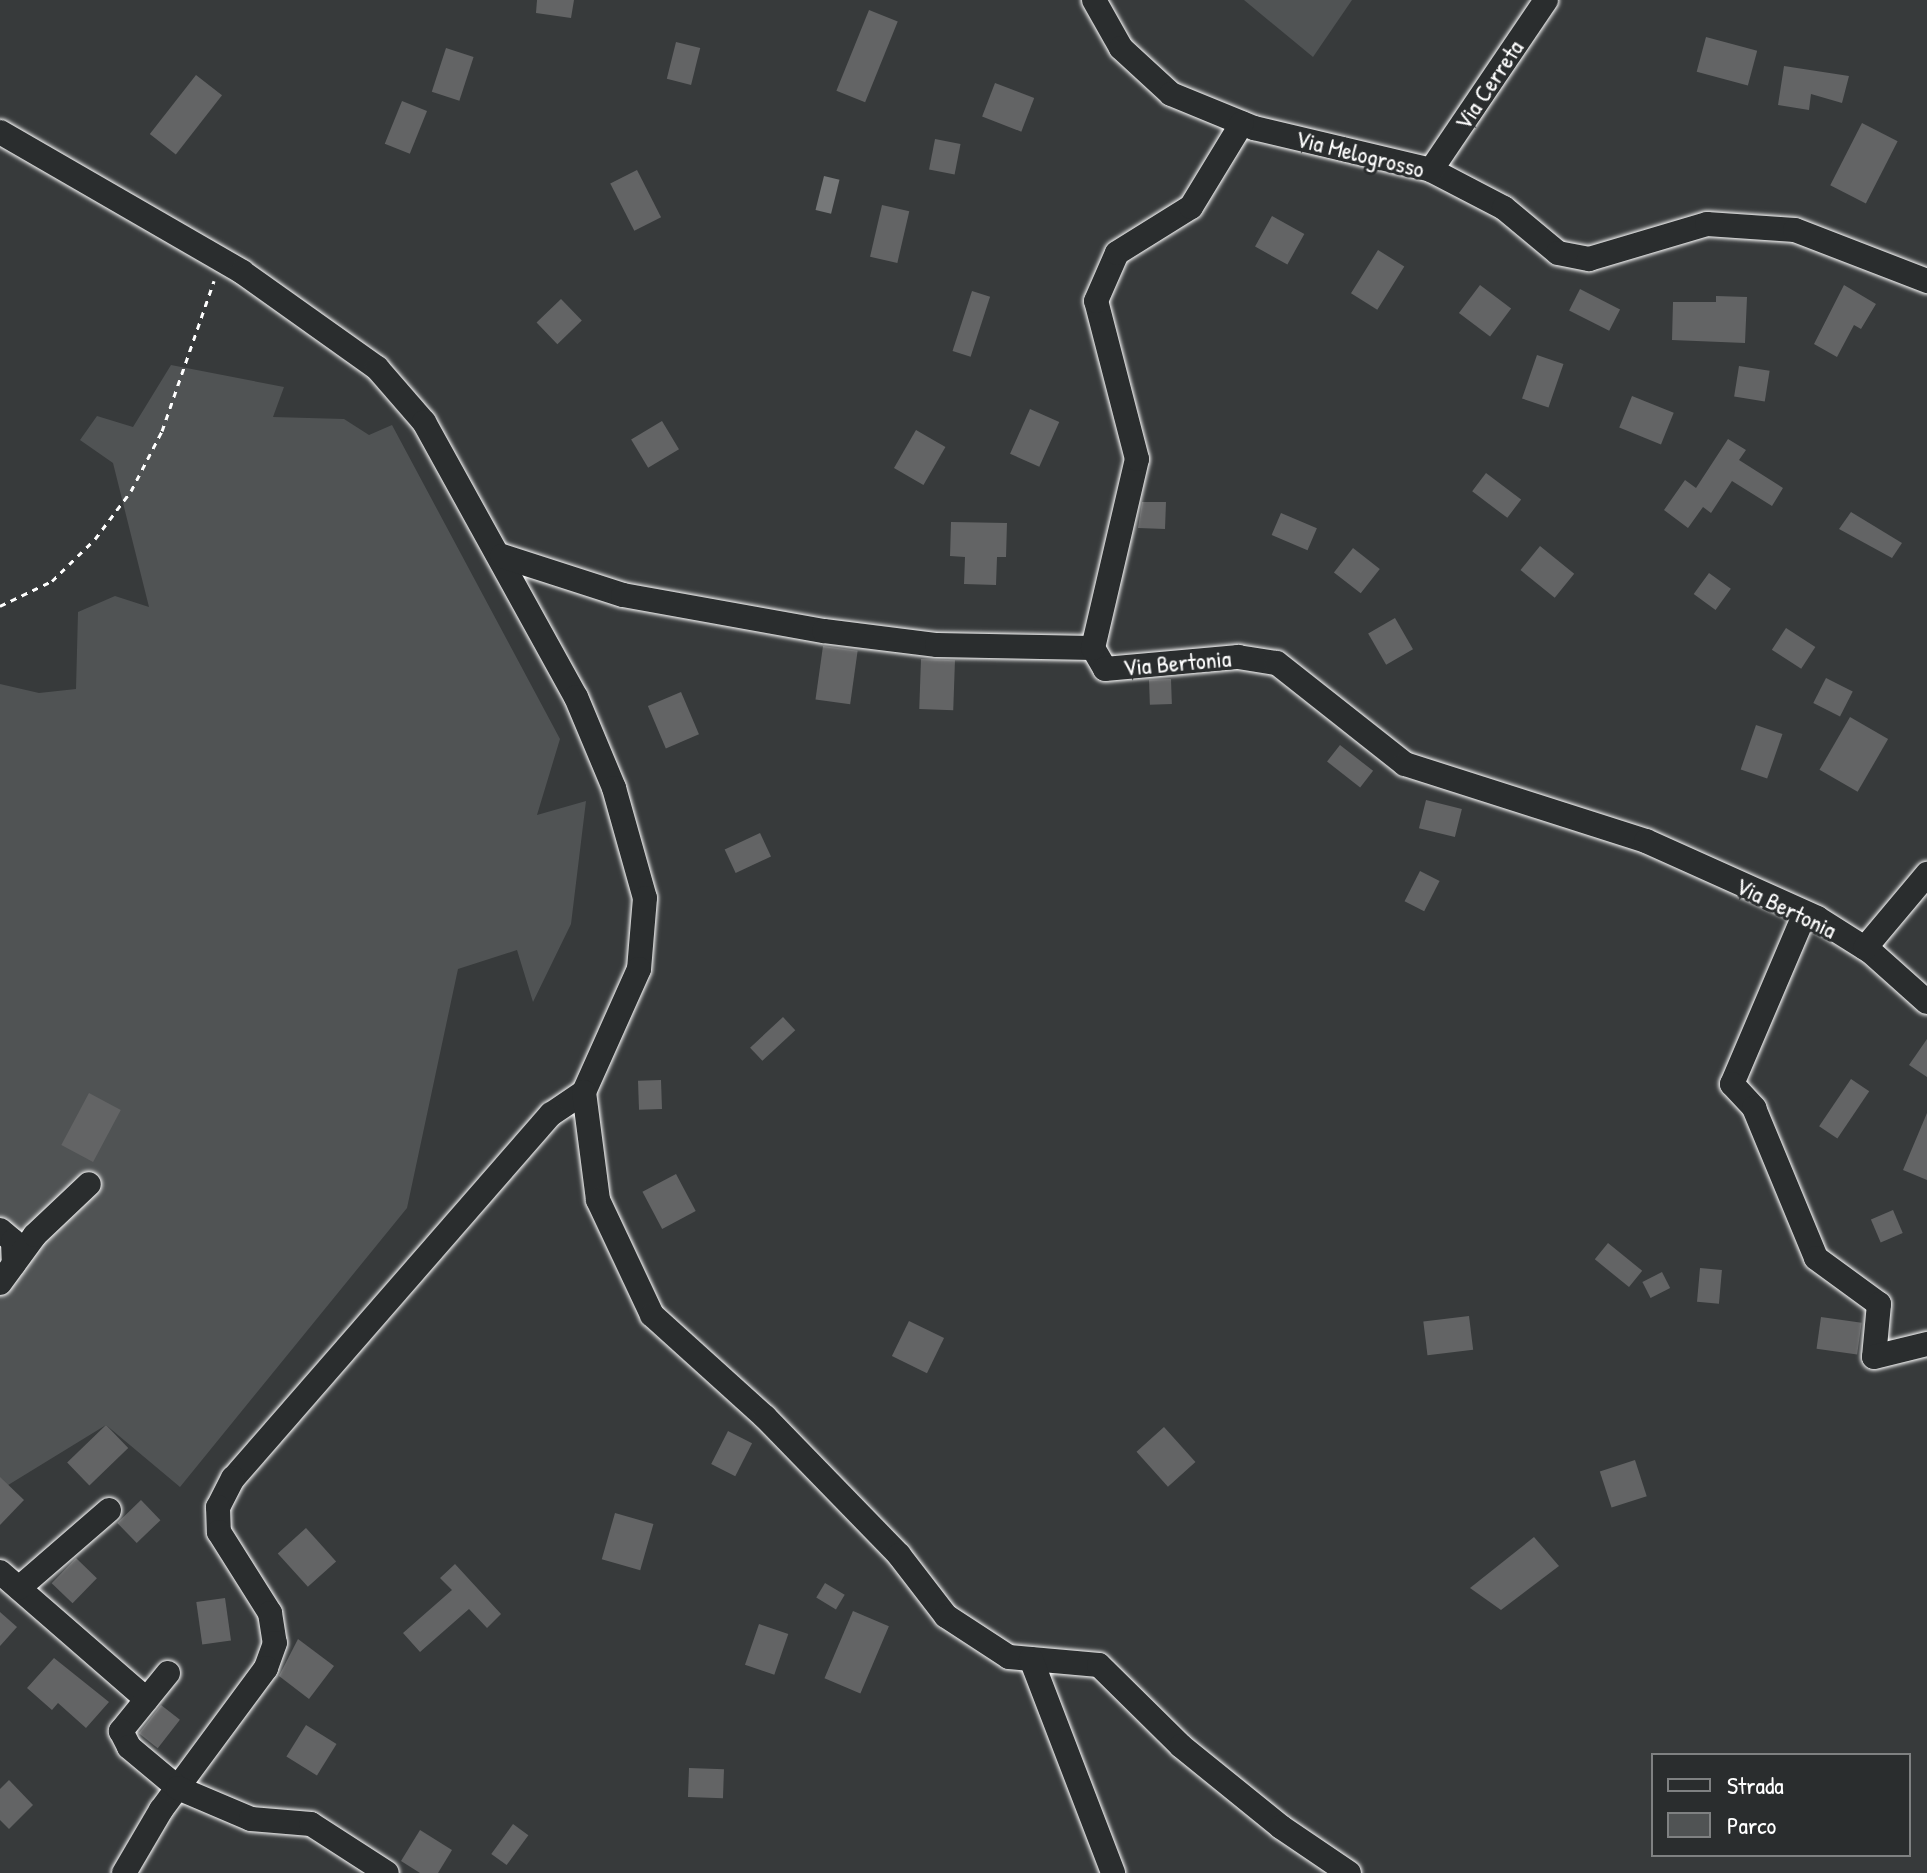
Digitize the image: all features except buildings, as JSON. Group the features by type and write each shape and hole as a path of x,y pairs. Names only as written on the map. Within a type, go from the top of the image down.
{"street":[{"name":"Via Melogrosso","path":"1094,0 1121,48 1171,94 1242,123 1431,170 1504,208 1558,253 1589,259 1707,224 1795,230 1927,281"},
{"name":"Via Cerreta","path":"1431,170 1546,0"},
{"path":"1093,648 1137,459 1096,301 1117,253 1191,207 1242,123"},
{"path":"0,132 220,260 377,368 424,422 502,556 576,697 603,762 645,898 639,969 584,1092 598,1200 652,1315 765,1417 899,1555 946,1616 1009,1657 1099,1665 1181,1746 1281,1827 1349,1873"},
{"name":"Via Bertonia","path":"502,556 623,595 780,624 937,645 1093,648 1105,669 1238,657 1277,663 1405,764 1646,841 1805,913 1865,948 1927,1002"},
{"path":"1865,948 1927,874"},
{"path":"1805,913 1732,1084 1754,1108 1816,1258 1879,1304 1874,1357 1927,1344"},
{"path":"124,1873 178,1788 266,1668 275,1643 270,1613 219,1532 218,1507 233,1478 551,1114 584,1092"},
{"path":"7,1274 35,1235 89,1184"},
{"path":"0,1230 13,1241 7,1274"},
{"path":"19,1588 109,1510"},
{"path":"0,1572 146,1699"},
{"path":"1031,1659 1113,1873"},
{"path":"168,1673 121,1731 129,1747 178,1788 251,1819 311,1824 387,1873"}],"path":[{"path":"0,606 52,581 95,539 131,491 162,431 220,260"}],"green space":[{"path":"1244,0 1352,0 1313,57"},
{"path":"171,365 284,387 273,417 344,419 369,435 392,425 560,739 537,815 586,801 571,924 533,1002 517,950 458,969 407,1208 180,1487 106,1425 0,1490 0,684 39,693 76,689 78,612 115,596 149,607 113,463 80,440 97,416 133,427"}],"shaded area":[{"path":"824,176 840,180 831,214 816,210"}]}
